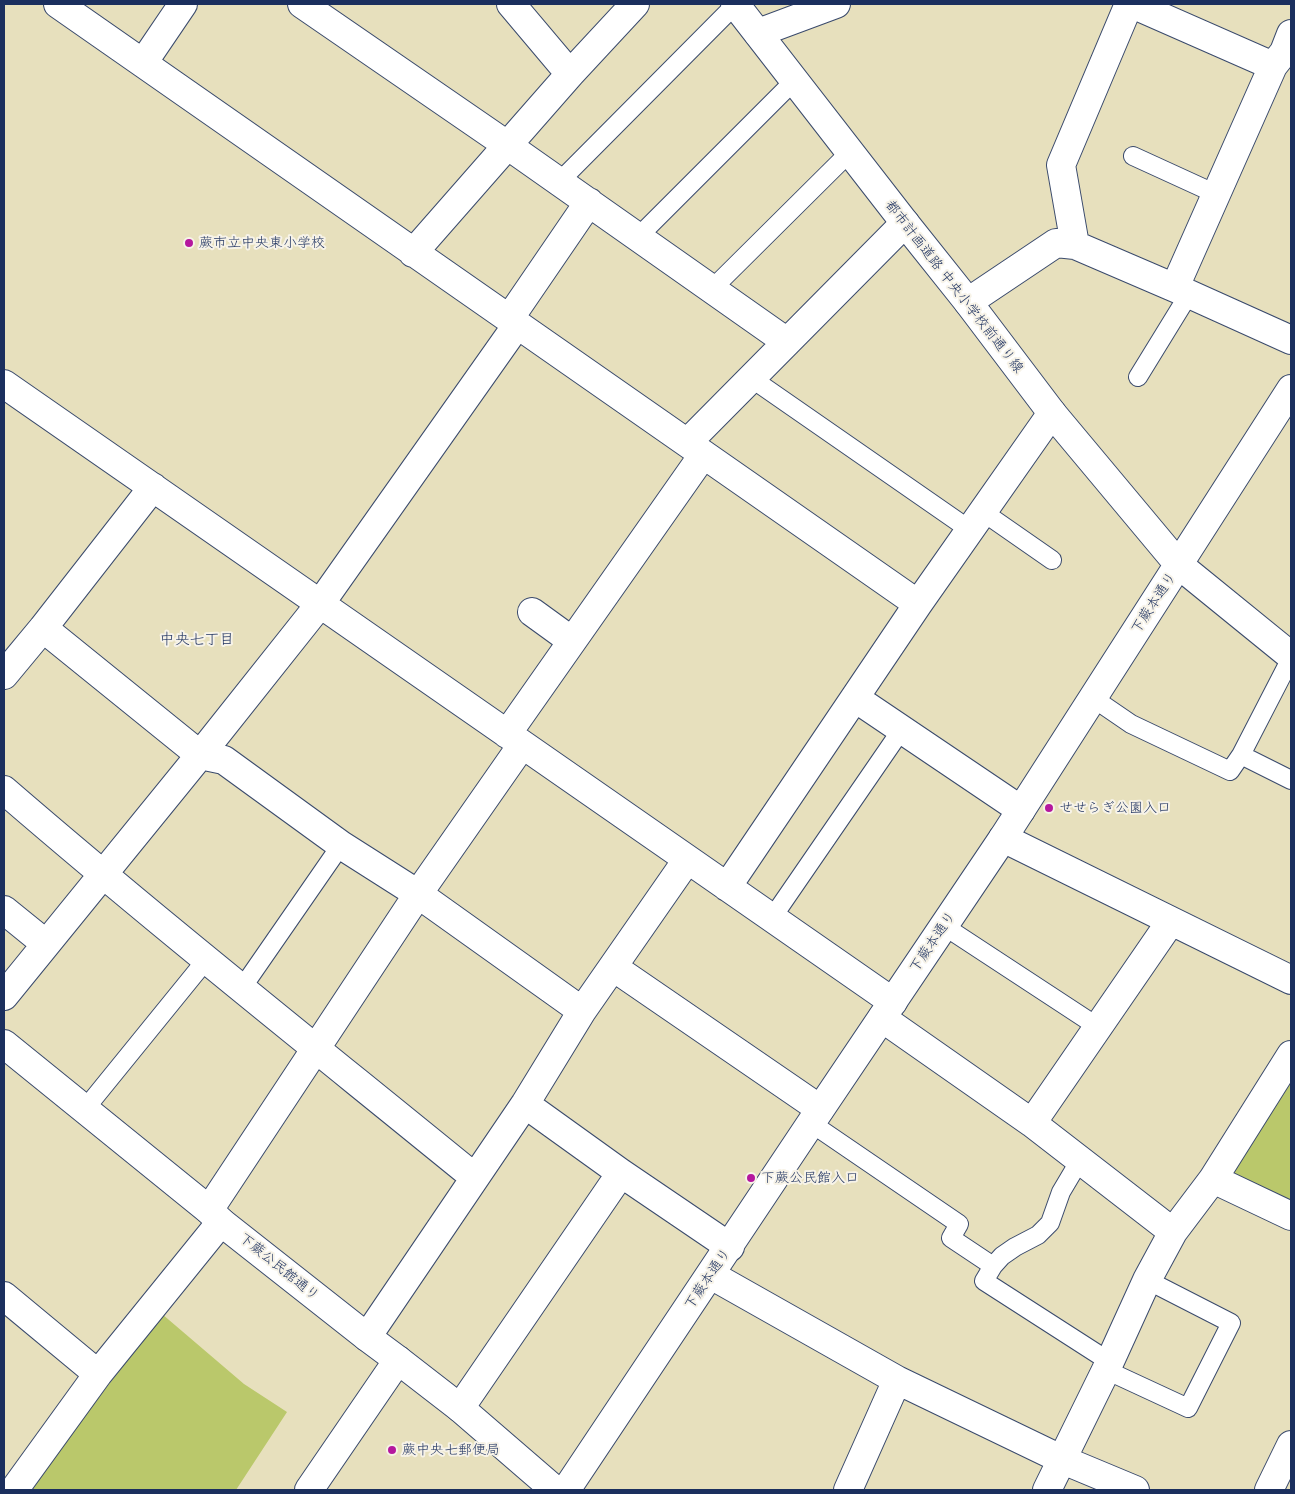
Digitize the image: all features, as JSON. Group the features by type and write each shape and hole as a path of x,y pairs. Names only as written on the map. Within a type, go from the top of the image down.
{"street":[{"path":"58,4 918,604"},
{"path":"143,63 183,4"},
{"path":"302,4 508,145 787,342"},
{"path":"511,4 570,74"},
{"path":"413,253 570,74 635,4"},
{"name":"都市計画道路 中央小学校前通り線","path":"736,4 1052,413 1179,565 1291,657"},
{"path":"758,33 836,4"},
{"path":"1075,245 1061,166 1130,4 1272,66"},
{"path":"1182,291 1216,194 1272,66 1284,52 1291,34"},
{"path":"4,996 200,756 320,604 512,322 589,202"},
{"path":"14,1490 215,1216 316,1048 418,894 572,641 695,448 751,378 905,223"},
{"path":"968,302 1056,243 1075,245 1291,340"},
{"path":"4,384 772,918 1173,1232"},
{"name":"下蕨本通り","path":"566,1490 1003,838 1291,389"},
{"path":"727,887 918,604 1052,413"},
{"path":"4,675 153,487"},
{"path":"532,612 572,641"},
{"path":"43,628 200,756 224,760 341,844 418,894 582,1011"},
{"path":"855,698 1021,810"},
{"path":"4,790 206,960 474,1177"},
{"path":"1003,838 1291,980"},
{"path":"367,1337 525,1104 582,1011 687,860"},
{"path":"4,910 46,944"},
{"path":"1032,1123 1171,921"},
{"path":"614,967 816,1116"},
{"name":"下蕨公民館通り","path":"4,1044 215,1216 460,1408 554,1490"},
{"path":"1047,1490 1108,1366 1147,1280 1173,1232 1212,1179 1291,1055"},
{"path":"525,1104 621,1173 730,1247"},
{"path":"460,1408 621,1173"},
{"path":"1212,1179 1291,1216"},
{"path":"711,1275 897,1380 1063,1460 1135,1490"},
{"path":"4,1296 98,1374"},
{"path":"308,1490 398,1360"},
{"path":"848,1490 897,1380"},
{"path":"1269,1490 1291,1444"}],"lane":[{"path":"560,182 736,4"},
{"path":"638,237 795,80"},
{"path":"712,289 850,152"},
{"path":"1133,156 1216,194"},
{"path":"1138,377 1182,291"},
{"path":"751,378 977,521 1052,560"},
{"path":"1093,698 1131,724 1230,770 1241,755 1291,657"},
{"path":"772,918 902,729"},
{"path":"1241,755 1291,780"},
{"path":"242,988 341,844"},
{"path":"944,926 1098,1027"},
{"path":"85,1109 206,960"},
{"path":"816,1116 959,1224 951,1238 993,1266"},
{"path":"1080,1160 1061,1192 1050,1223 1038,1235 1002,1256 984,1281 1108,1366 1188,1408 1231,1323 1147,1280"}],"green space":[{"path":"1291,1082 1291,1207 1236,1178 1233,1169"},
{"path":"162,1314 244,1384 287,1412 236,1490 29,1490"}],"place":[{"name":"蕨市立中央東小学校","path":"189,243"},
{"name":"せせらぎ公園入口","path":"1049,808"},
{"name":"下蕨公民館入口","path":"751,1178"},
{"name":"蕨中央七郵便局","path":"392,1450"}],"district":[{"name":"中央七丁目","path":"197,640"}]}
